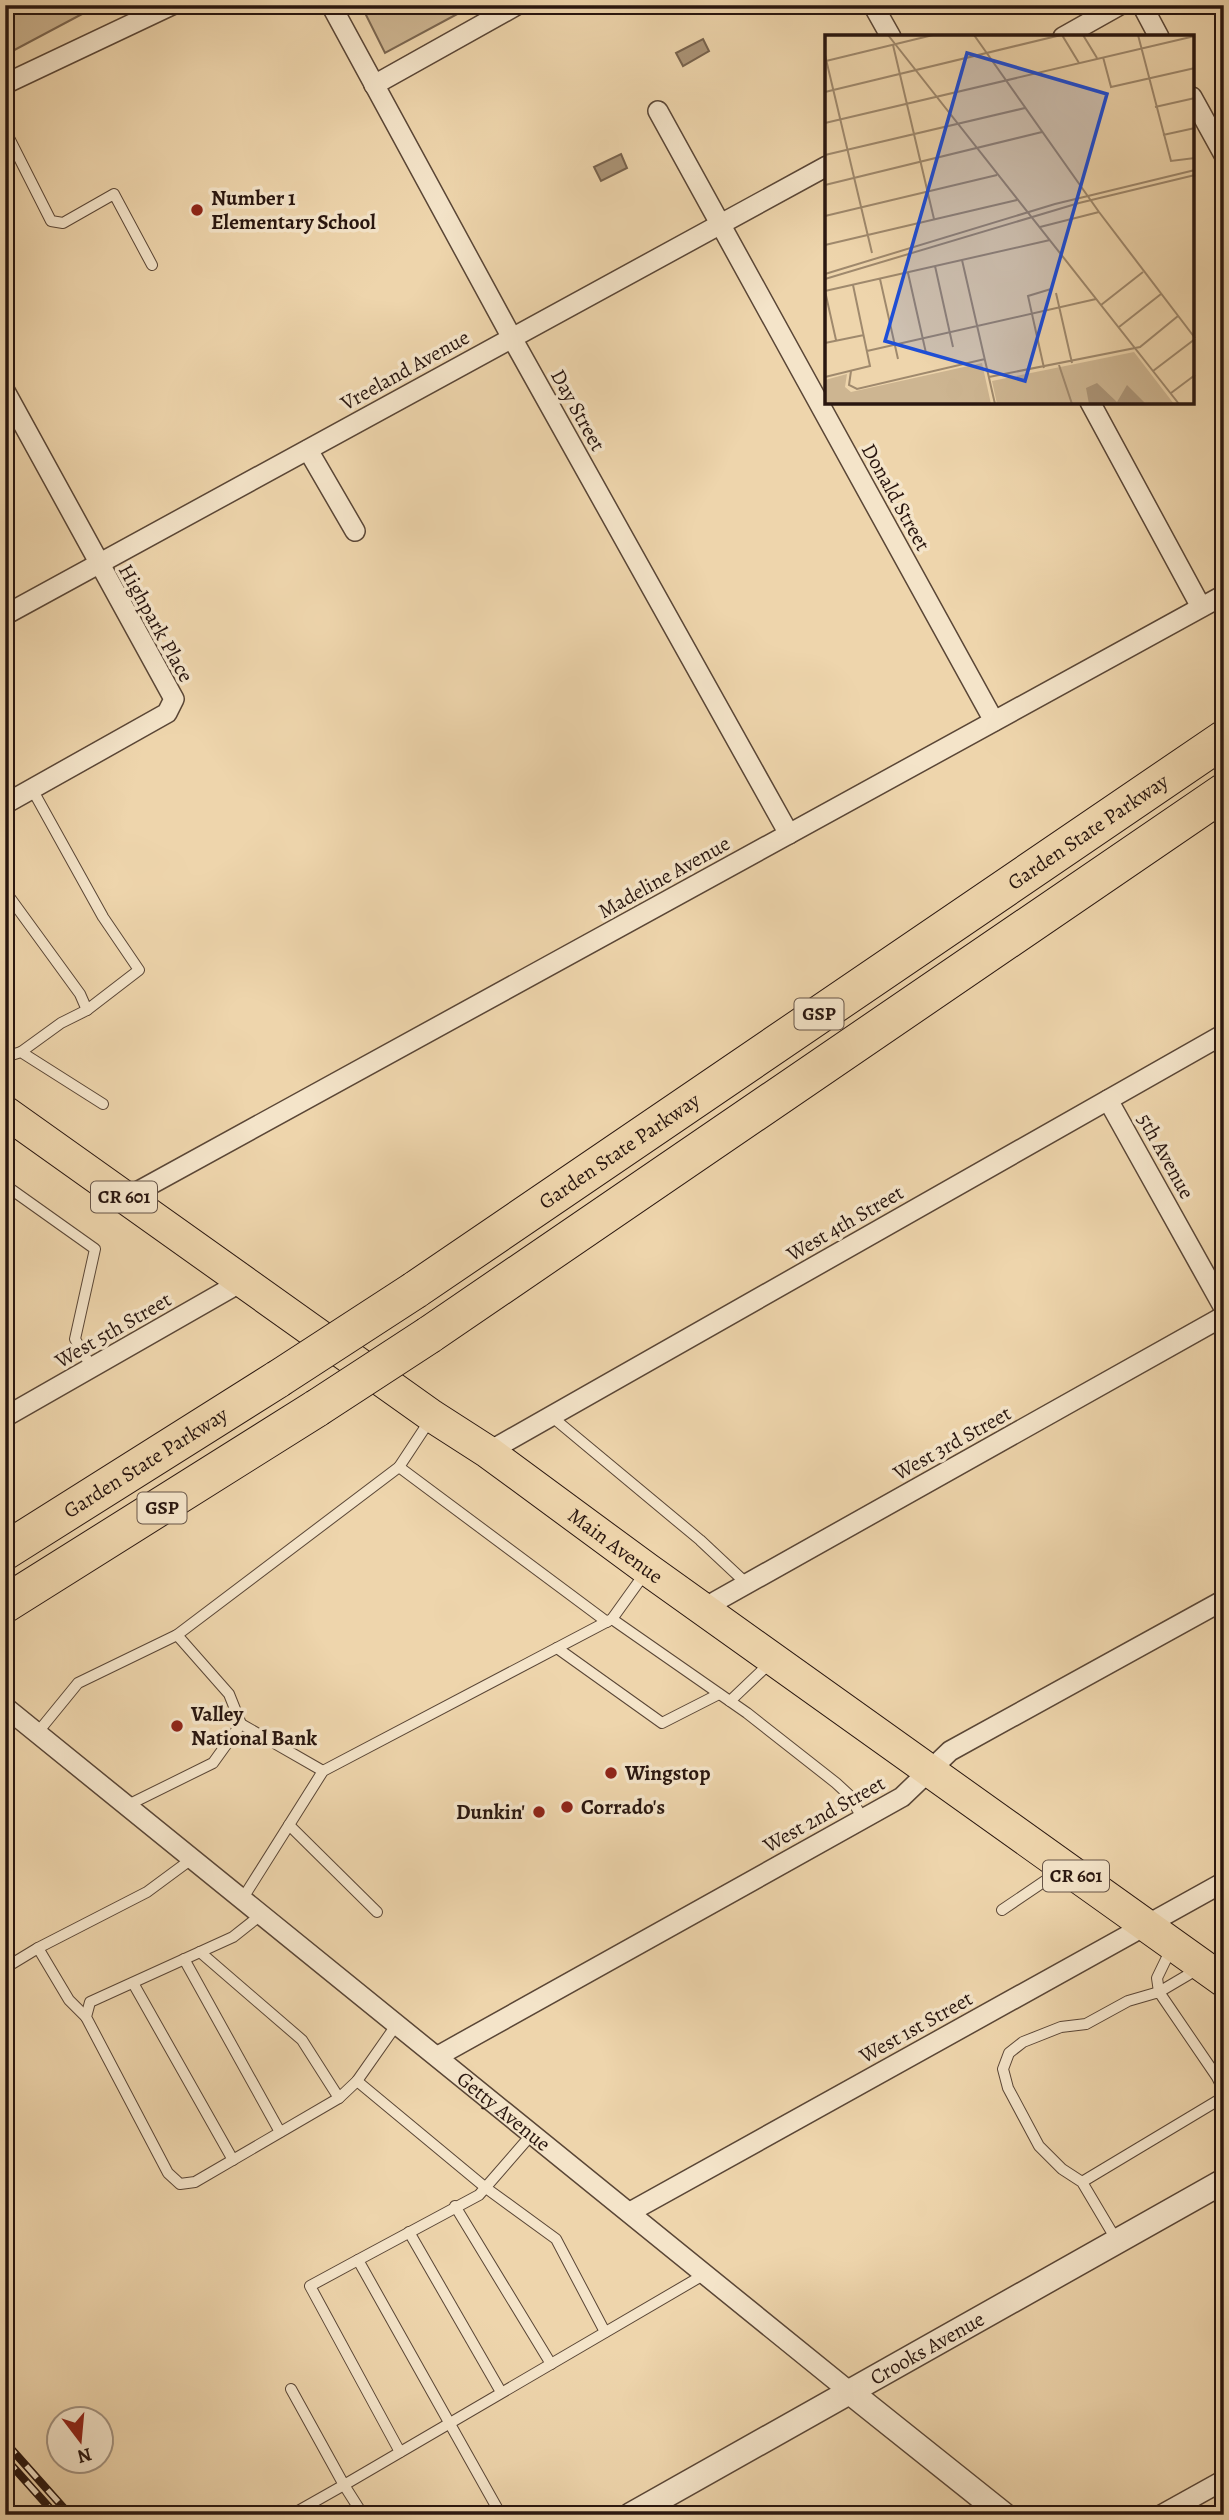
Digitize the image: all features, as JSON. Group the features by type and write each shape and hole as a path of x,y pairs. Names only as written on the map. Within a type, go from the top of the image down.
{"highway":[{"name":"Garden State Parkway","path":"5,1551 415,1290 1224,739"},
{"name":"GSP","path":"5,1604 429,1335 1224,792"}],"main road":[{"name":"Main Avenue","path":"5,1112 432,1416 488,1452 702,1609 1213,1973"}],"street":[{"path":"5,84 172,5"},
{"name":"Day Street","path":"331,5 512,338 789,834"},
{"path":"374,85 516,5"},
{"path":"873,5 890,35"},
{"path":"1067,35 1120,5"},
{"path":"1142,5 1158,35"},
{"path":"1194,101 1224,155"},
{"name":"Donald Street","path":"658,111 994,721"},
{"name":"Vreeland Avenue","path":"5,615 825,167"},
{"name":"Highpark Place","path":"5,391 174,699 167,713 5,804"},
{"path":"1091,404 1201,607"},
{"path":"308,450 355,531"},
{"name":"Madeline Avenue","path":"126,1198 1224,595"},
{"name":"West 4th Street","path":"488,1452 1224,1034"},
{"name":"5th Avenue","path":"1108,1100 1224,1308"},
{"name":"West 5th Street","path":"5,1417 243,1282"},
{"name":"West 3rd Street","path":"702,1609 1224,1316"},
{"name":"West 2nd Street","path":"438,2056 902,1797 950,1751 1224,1600"},
{"name":"Getty Avenue","path":"5,1707 1004,2515"},
{"name":"West 1st Street","path":"630,2212 1224,1882"},
{"name":"Crooks Avenue","path":"631,2515 1224,2181"},
{"path":"1161,2515 1224,2480"}],"lane":[{"path":"5,130 51,221 63,223 114,194 152,265"},
{"path":"5,1056 21,1052 61,1023 87,1010 139,970 103,917 32,789"},
{"path":"5,891 80,994 87,1010"},
{"path":"21,1052 103,1104"},
{"path":"5,1185 95,1249 75,1339 92,1368"},
{"path":"38,1732 78,1684 177,1635 399,1467 432,1416"},
{"path":"551,1416 700,1539 747,1584"},
{"path":"399,1467 609,1621 730,1701 836,1783 849,1795 863,1819"},
{"path":"243,1898 323,1770 609,1621 647,1569"},
{"path":"177,1635 229,1694 241,1724 323,1770"},
{"path":"557,1648 663,1723 719,1694"},
{"path":"730,1701 773,1660"},
{"path":"128,1805 213,1763 241,1724"},
{"path":"289,1825 377,1912"},
{"path":"5,1968 147,1892 193,1858"},
{"path":"1002,1910 1065,1868"},
{"path":"86,2017 90,2002 233,1937 262,1914"},
{"path":"1082,2182 1222,2098 1223,2089 1217,2077 1159,1992 1157,1978 1173,1945"},
{"path":"38,1948 69,2000 86,2017 168,2174 180,2184 195,2182 338,2098 356,2081 397,2023"},
{"path":"200,1952 302,2040 338,2098"},
{"path":"184,1959 280,2132"},
{"path":"1117,2241 1082,2182 1062,2169 1039,2146 1008,2088 1003,2069 1009,2053 1023,2042 1061,2026 1086,2024 1128,2001 1213,1973"},
{"path":"133,1983 233,2160"},
{"path":"356,2081 486,2188 556,2239 605,2332"},
{"path":"400,2452 310,2286 486,2188 533,2133"},
{"path":"455,2206 551,2364"},
{"path":"409,2232 501,2392"},
{"path":"358,2260 501,2515"},
{"path":"291,2515 705,2274"},
{"path":"291,2389 363,2515"}],"shaded area":[{"path":"5,5 99,5 5,55"},
{"path":"361,5 474,5 385,53"},
{"path":"703,39 709,51 683,66 676,53"},
{"path":"621,154 627,168 601,181 594,167"}],"railway":[{"path":"5,2442 70,2515"},
{"path":"5,2458 56,2515"}],"place":[{"name":"Number 1 Elementary School","path":"197,210"},
{"name":"Valley National Bank","path":"177,1726"},
{"name":"Wingstop","path":"611,1773"},
{"name":"Corrado's","path":"567,1807"},
{"name":"Dunkin'","path":"539,1812"}]}
